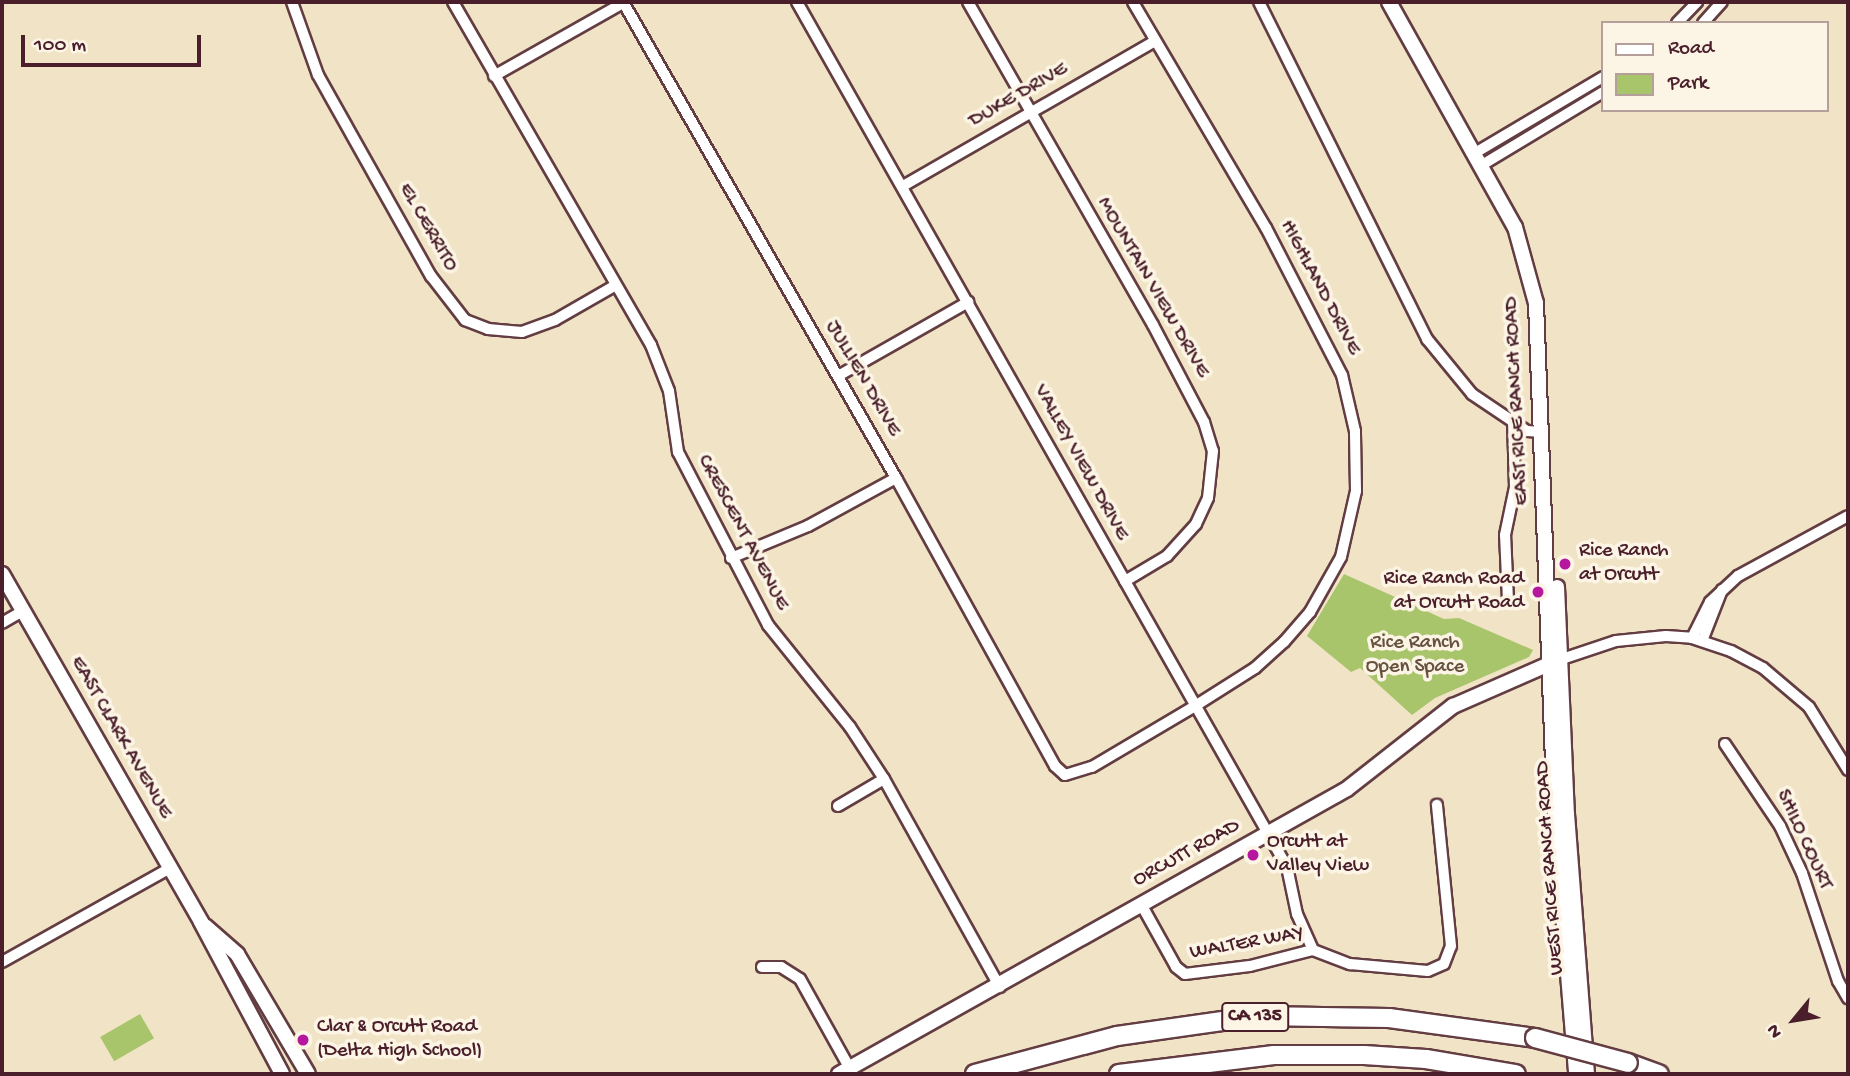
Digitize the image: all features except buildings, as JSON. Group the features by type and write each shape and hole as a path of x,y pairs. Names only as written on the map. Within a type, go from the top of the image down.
{"highway":[{"name":"CA 135","path":"976,1074 1116,1036 1258,1016 1389,1018 1535,1038 1659,1074"},
{"name":"CA 135","path":"1119,1074 1274,1055 1426,1059 1516,1074"}],"main road":[{"name":"EAST RICE RANCH ROAD","path":"1390,2 1482,157 1515,227 1532,280 1554,662"},
{"name":"EAST RICE RANCH ROAD","path":"1399,2 1533,251 1544,301 1554,662"},
{"name":"EAST CLARK AVENUE","path":"2,573 201,922 282,1074"},
{"name":"ORCUTT ROAD","path":"844,1072 1000,987 1367,775 1453,706 1554,662"},
{"name":"WEST RICE RANCH ROAD","path":"1554,662 1559,890 1576,1074"},
{"name":"WEST RICE RANCH ROAD","path":"1554,662 1587,1074"},
{"name":"EAST CLARK AVENUE","path":"201,922 237,954 308,1074"}],"street":[{"name":"EL CERRITO","path":"292,2 318,75 432,276 465,320 488,329 522,332 555,320 616,285"},
{"name":"CRESCENT AVENUE","path":"453,2 651,345 669,391 678,452 768,625 850,727 884,779 1000,987"},
{"path":"494,76 624,2"},
{"name":"JULLIEN DRIVE","path":"624,2 896,478 1055,765 1065,775"},
{"name":"VALLEY VIEW DRIVE","path":"797,2 1268,832 1287,867 1297,914 1313,950"},
{"name":"MOUNTAIN VIEW DRIVE","path":"968,2 1189,390 1213,451 1208,498 1196,524 1167,556 1125,580"},
{"name":"HIGHLAND DRIVE","path":"1065,775 1091,767 1255,668 1284,642 1331,576 1353,521 1355,431 1342,375 1317,320 1133,2"},
{"path":"1259,2 1427,339 1472,394 1527,431 1542,432"},
{"path":"1681,21 1697,2"},
{"path":"1708,2 1712,13"},
{"path":"1705,21 1722,2"},
{"name":"DUKE DRIVE","path":"903,186 1155,41"},
{"path":"1482,157 1602,78"},
{"path":"1482,157 1602,93"},
{"path":"838,376 968,302"},
{"path":"1508,600 1506,535 1515,487 1513,421"},
{"path":"731,558 808,526 896,478"},
{"path":"1697,640 1710,602 1738,576 1848,516"},
{"path":"2,623 23,611"},
{"path":"1554,662 1616,641 1697,640 1731,651 1785,684 1809,707 1848,770"},
{"name":"SHILO COURT","path":"1725,744 1780,826 1801,873 1838,981 1848,998"},
{"path":"838,806 884,779"},
{"name":"WALTER WAY","path":"1140,904 1176,967 1185,974 1250,966 1313,950 1350,964 1428,971 1444,964 1451,946 1437,806"},
{"path":"2,962 170,868"},
{"path":"762,967 781,967 800,979 844,1072"},
{"path":"1838,981 1848,975"}],"green space":[{"name":"Rice Ranch Open Space","path":"1344,574 1444,619 1459,618 1533,650 1529,657 1435,698 1412,715 1360,668 1351,672 1307,636"},
{"path":"140,1014 154,1038 114,1061 100,1037"}],"place":[{"name":"Rice Ranch at Orcutt","path":"1565,564"},
{"name":"Rice Ranch Road at Orcutt Road","path":"1538,592"},
{"name":"Orcutt at Valley View","path":"1253,855"},
{"name":"Clar & Orcutt Road (Delta High School)","path":"303,1040"}]}
